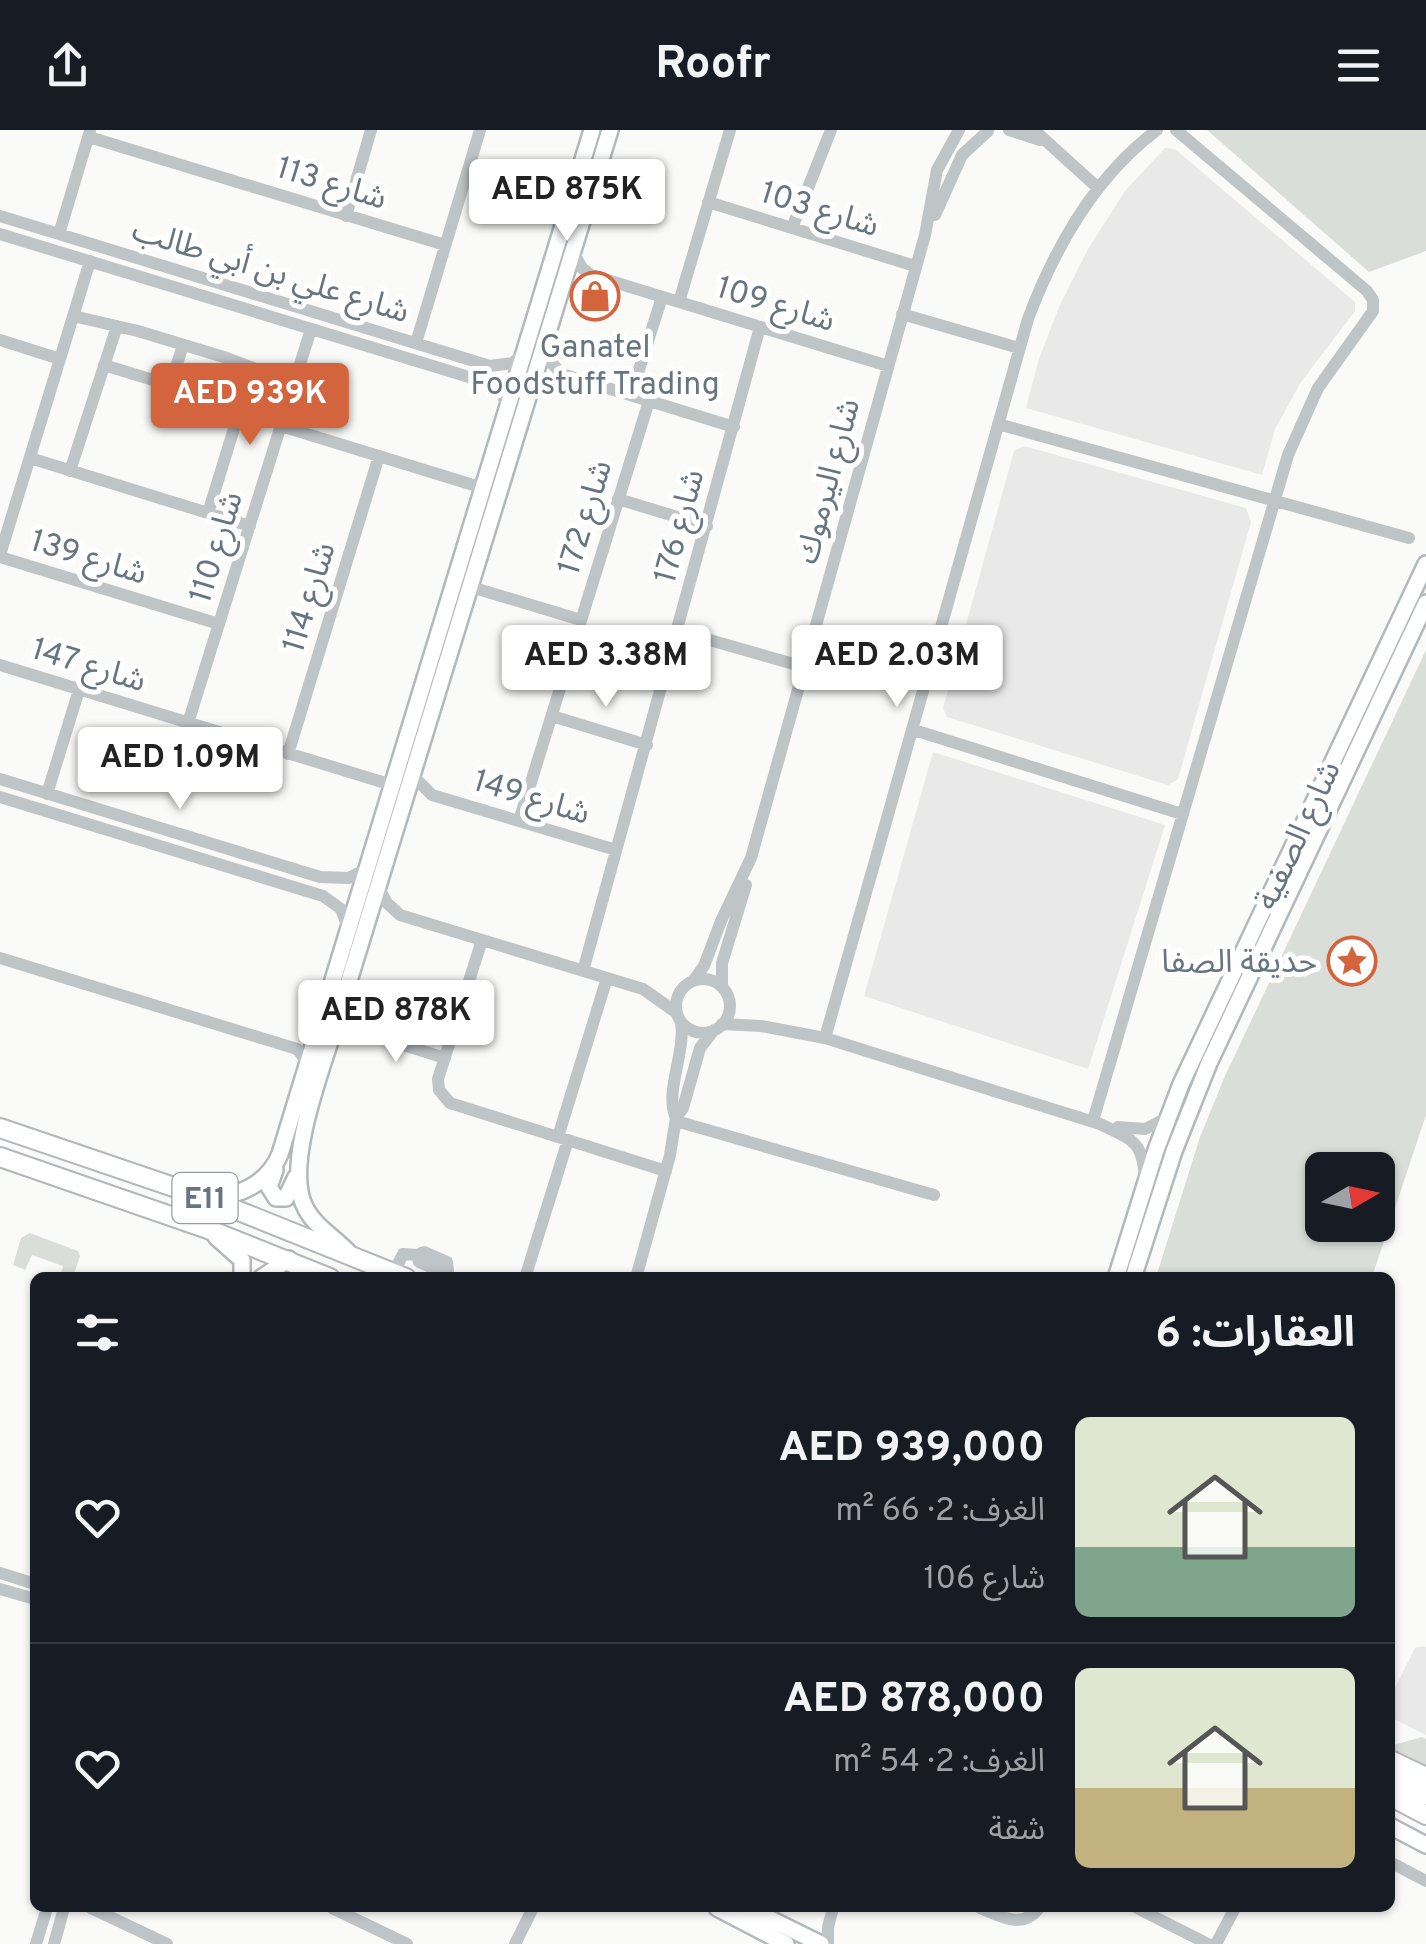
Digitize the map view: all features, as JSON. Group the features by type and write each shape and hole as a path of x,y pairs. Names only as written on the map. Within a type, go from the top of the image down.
{"highway":[{"name":"E11","path":"0,1128 209,1199 392,1272"},
{"name":"E11","path":"0,1158 205,1228 317,1272"},
{"path":"1395,1762 1426,1777"},
{"path":"1395,1780 1426,1795"},
{"path":"1395,1799 1426,1815"}],"main road":[{"path":"592,130 560,275 542,352 483,516 400,776 404,804 340,1009 301,1144 296,1175 286,1198 272,1196 269,1186 306,1052 366,869 400,776 471,586 483,516 483,488 524,353 560,275 573,252 610,130"},
{"name":"شارع الصفية","path":"1118,1272 1167,1118 1197,1048 1426,564"},
{"name":"شارع الصفية","path":"1135,1272 1174,1151 1209,1063 1426,603"},
{"path":"209,1199 234,1195 254,1186 277,1161"},
{"path":"296,1175 305,1208 352,1257"},
{"path":"205,1228 242,1260 242,1272"},
{"path":"270,1272 289,1259"},
{"path":"1395,1829 1426,1845"},
{"path":"725,1912 786,1944"},
{"path":"756,1912 819,1942"}],"street":[{"path":"346,216 371,130"},
{"path":"416,343 480,130"},
{"path":"679,302 730,130"},
{"path":"792,228 831,130"},
{"name":"شارع اليرموك","path":"722,988 722,963 916,266 937,170 959,130"},
{"path":"987,130 1001,130"},
{"name":"شارع اليرموك","path":"924,235 962,156 987,130"},
{"path":"1009,130 1044,143 1098,188"},
{"path":"1034,130 1044,143"},
{"path":"825,1038 1019,348 1051,264 1098,188 1123,159 1157,130"},
{"path":"1096,1122 1273,501 1306,410 1373,311 1367,291 1176,130"},
{"path":"59,234 90,133"},
{"name":"شارع 113","path":"90,133 445,245"},
{"name":"شارع 103","path":"708,202 916,266"},
{"name":"شارع علي بن أبي طالب","path":"0,216 450,354 498,366 513,363 524,353"},
{"name":"شارع علي بن أبي طالب","path":"0,234 489,384 501,393 508,406"},
{"path":"573,252 591,275"},
{"path":"0,556 90,261"},
{"path":"180,289 186,282 186,273"},
{"path":"560,275 591,275"},
{"name":"شارع 109","path":"591,275 888,366"},
{"path":"207,298 212,281"},
{"path":"632,396 662,296"},
{"path":"902,314 1019,348"},
{"path":"73,316 234,360 294,384"},
{"name":"شارع 176","path":"583,971 760,327"},
{"path":"70,471 104,366 124,328"},
{"name":"شارع 110","path":"188,724 311,329"},
{"path":"0,340 60,359"},
{"path":"165,402 183,345"},
{"path":"542,352 562,374"},
{"path":"444,370 450,363 450,354"},
{"path":"104,366 241,406"},
{"path":"208,513 252,370"},
{"path":"532,384 546,376 562,374 734,427"},
{"name":"شارع 172","path":"519,821 649,401"},
{"path":"998,424 1409,538"},
{"path":"281,426 483,488"},
{"name":"شارع 114","path":"288,754 380,456"},
{"path":"30,458 250,526"},
{"path":"618,499 707,526"},
{"name":"شارع 139","path":"0,556 219,624"},
{"path":"471,586 581,620"},
{"path":"678,631 804,667"},
{"name":"شارع 147","path":"0,665 288,754 400,776"},
{"path":"47,794 79,690"},
{"path":"552,716 647,745"},
{"path":"914,730 1182,814"},
{"name":"شارع 149","path":"400,776 432,795 616,850"},
{"path":"0,779 310,874 340,880 366,869"},
{"name":"شارع 149","path":"404,804 432,795"},
{"path":"0,797 304,890 336,904 348,928"},
{"name":"شارع اليرموك","path":"689,984 704,966 720,921 751,858"},
{"path":"304,890 313,882 310,874"},
{"path":"378,888 386,904 400,915 643,990 664,991 708,980 722,988 729,1004 762,1026"},
{"path":"366,927 382,918 400,915"},
{"path":"482,940 438,1084 445,1100 666,1170"},
{"path":"0,958 306,1052"},
{"path":"526,1272 607,978"},
{"path":"676,1119 672,1104 682,1044 677,998 689,984"},
{"path":"643,990 699,1033 718,1027 762,1026 825,1038 1096,1122 1137,1130 1154,1127 1167,1118"},
{"path":"638,1272 676,1119 683,1108 700,1048 718,1027 729,1004"},
{"path":"340,1009 359,1031"},
{"path":"332,1037 359,1031 445,1058"},
{"path":"676,1119 934,1195"},
{"path":"1096,1122 1130,1138 1139,1147 1146,1180"},
{"path":"400,1272 403,1254 417,1255 422,1264 442,1272"},
{"path":"0,1573 30,1582"},
{"path":"0,1589 30,1598"},
{"path":"1395,1865 1426,1881"},
{"path":"36,1944 46,1912"},
{"path":"99,1912 166,1944"},
{"path":"340,1912 408,1944"},
{"path":"515,1944 530,1912"},
{"path":"990,1912 1020,1920 1036,1912"},
{"path":"1145,1912 1212,1944 1232,1912"},
{"path":"54,1944 63,1913"},
{"path":"819,1942 820,1931 831,1914"}],"shaded area":[{"path":"1207,130 1426,130 1426,251 1369,272"},
{"path":"1165,148 1175,149 1355,302 1355,311 1301,382 1275,429 1262,475 1026,408 1059,307 1088,249 1125,191"},
{"path":"1024,446 1246,508 1251,522 1178,779 1168,785 947,717 943,708 1014,451"},
{"name":"حديقة الصفا","path":"1426,650 1426,1115 1395,1208 1395,1152 1305,1152 1305,1242 1384,1242 1374,1272 1158,1272 1200,1137 1225,1076"},
{"path":"933,752 1165,825 1088,1069 864,996"},
{"path":"30,1233 78,1251 75,1272 61,1272 63,1266 32,1255 25,1270 13,1265 21,1238"},
{"path":"1426,1647 1426,1735 1395,1720 1395,1688 1415,1648"},
{"path":"1426,1739 1426,1770 1395,1755 1395,1745"}],"place":[{"name":"Ganatel Foodstuff Trading","path":"595,296"},
{"name":"حديقة الصفا","path":"1352,961"}]}
